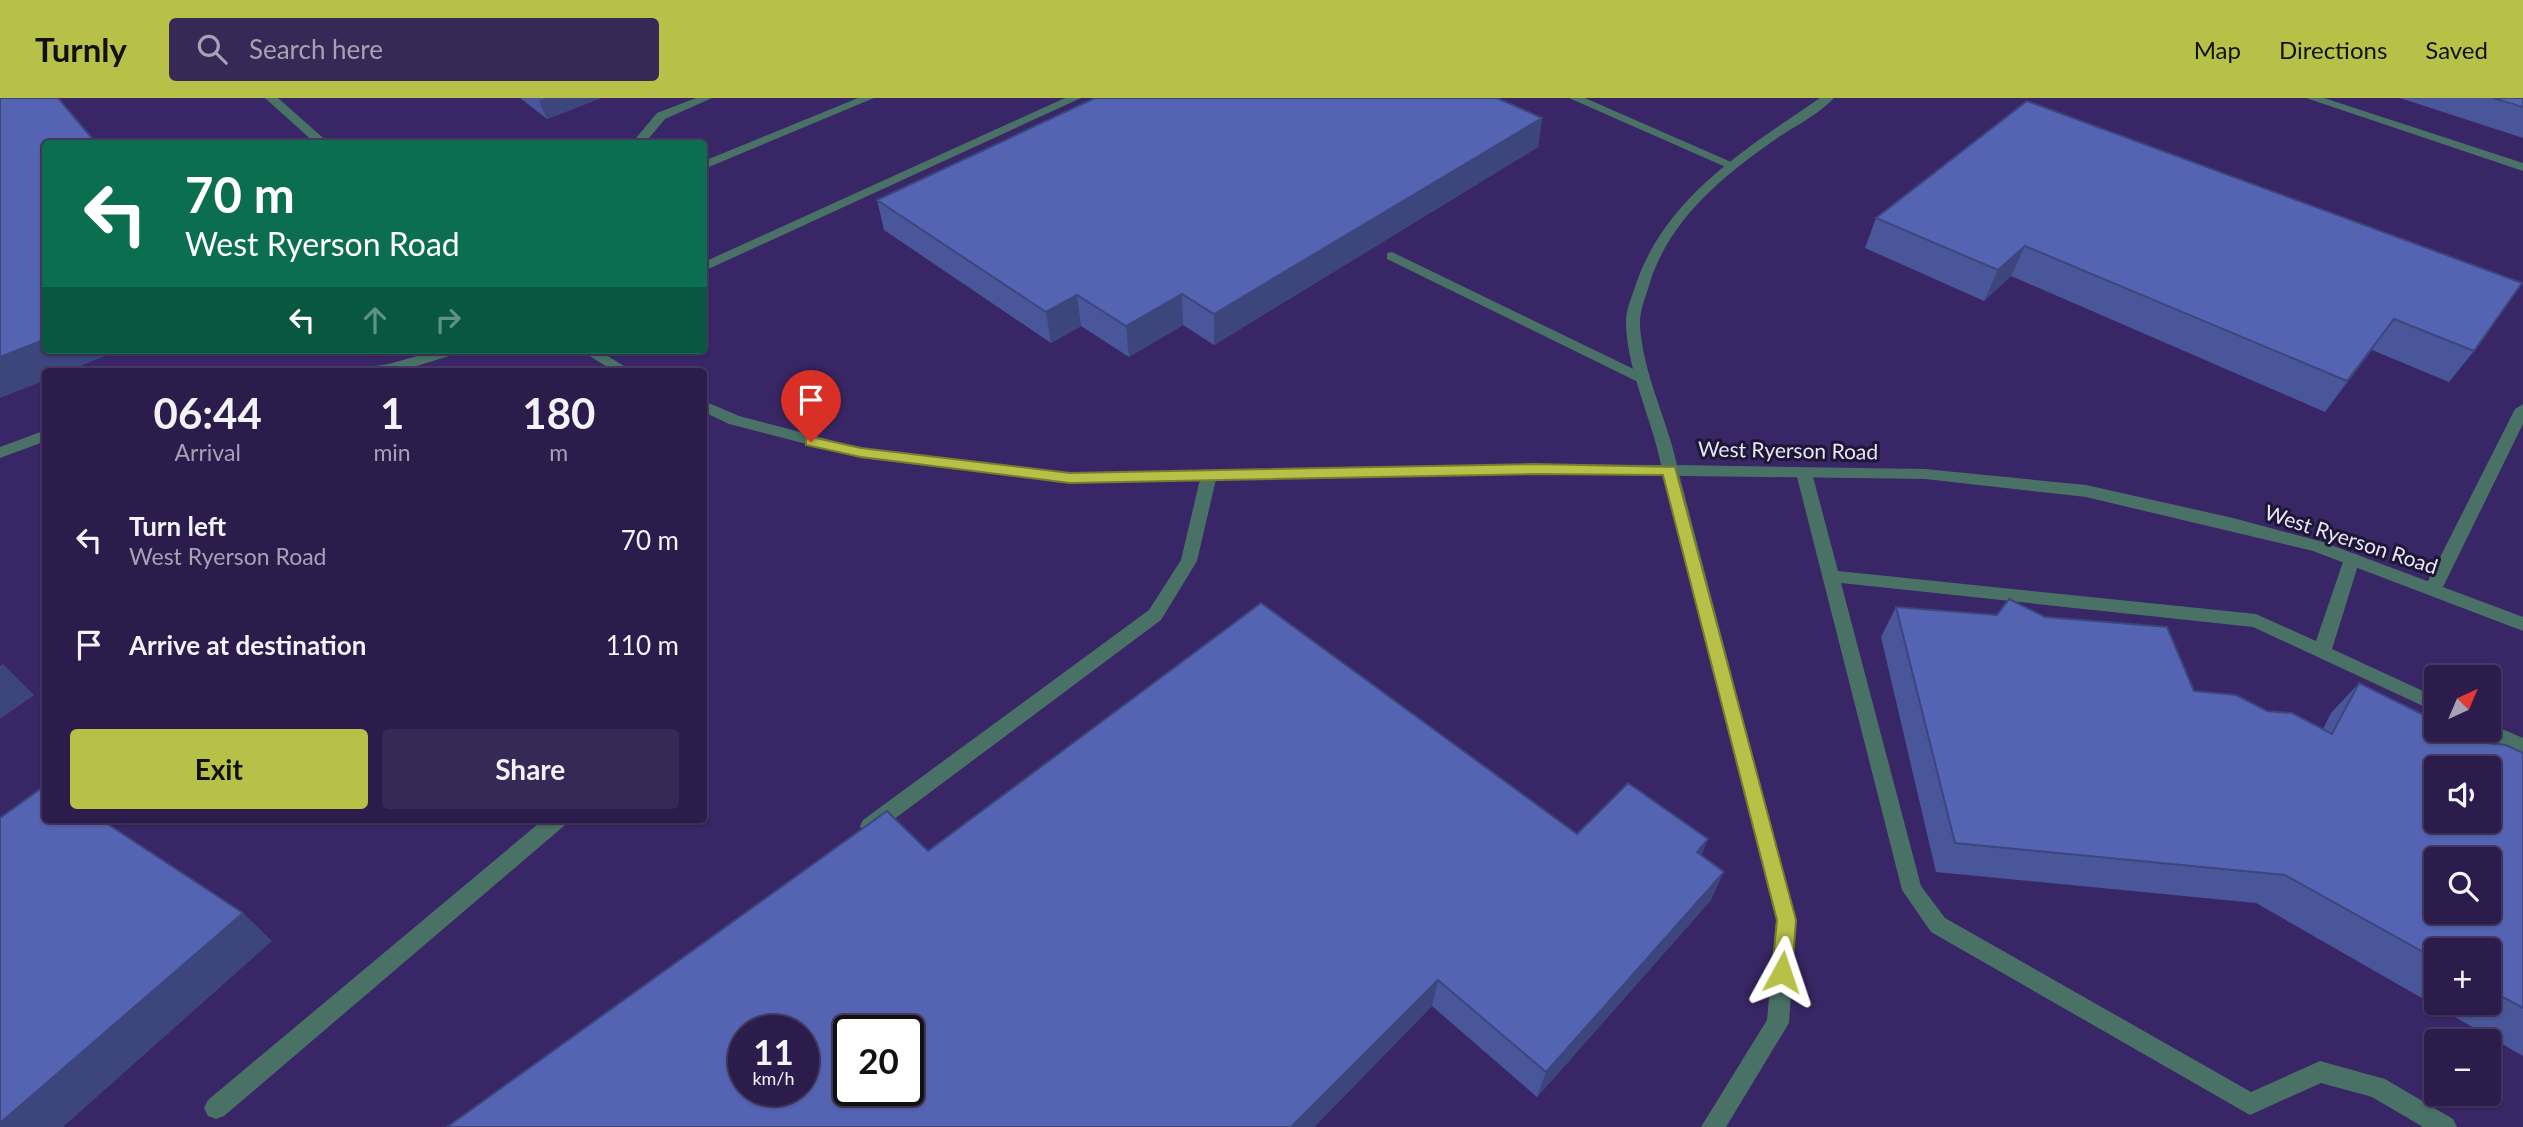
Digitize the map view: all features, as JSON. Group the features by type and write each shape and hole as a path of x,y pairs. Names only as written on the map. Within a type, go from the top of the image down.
{"street":[{"path":"271,98 319,140"},
{"path":"640,140 661,116 706,98"},
{"path":"707,164 867,98"},
{"path":"707,266 1075,98"},
{"path":"1575,98 1732,165"},
{"path":"1713,1127 1778,1023 1786,920 1665,443 1641,378 1632,323 1643,276 1657,247 1681,212 1732,165 1828,98"},
{"path":"2312,98 2523,167"},
{"path":"1392,256 1641,378"},
{"path":"393,368 441,354"},
{"path":"594,354 620,368"},
{"name":"West Ryerson Road","path":"707,407 734,420 861,453 1070,478 1534,469 1670,470 1925,474 2086,491 2317,546 2523,624"},
{"path":"2433,589 2523,409"},
{"path":"0,453 42,437"},
{"path":"1804,472 1912,890 1938,925 2250,1104 2320,1072 2377,1087 2445,1127"},
{"path":"855,838 1154,615 1189,561 1209,475"},
{"path":"2322,652 2352,559"},
{"path":"1830,576 2256,621 2424,699"},
{"path":"2501,736 2523,746"},
{"path":"216,1108 553,823"}],"building":[{"path":"0,98 58,98 94,140 42,140 42,341 0,357"},
{"path":"1095,98 1497,98 1542,118 1214,314 1182,294 1126,326 1077,295 1046,312 877,200"},
{"path":"2493,98 2523,98 2523,107"},
{"path":"2027,101 2522,283 2474,351 2394,319 2347,381 2025,246 1998,270 1876,218"},
{"path":"2009,599 2045,617 2167,627 2194,691 2236,695 2267,711 2292,713 2332,734 2359,683 2424,715 2424,742 2480,742 2506,745 2523,753 2523,1008 2501,996 2501,938 2424,938 2424,952 2285,875 1955,843 1896,607 1997,615"},
{"path":"1261,603 1577,834 1628,783 1708,839 1697,852 1724,872 1546,1072 1438,980 1291,1127 447,1127 887,811 928,851"},
{"path":"42,788 42,823 106,823 243,913 0,1123 0,818"}],"route":[{"path":"811,442 861,453 1070,478 1534,469 1670,470 1786,920 1782,972"}]}
